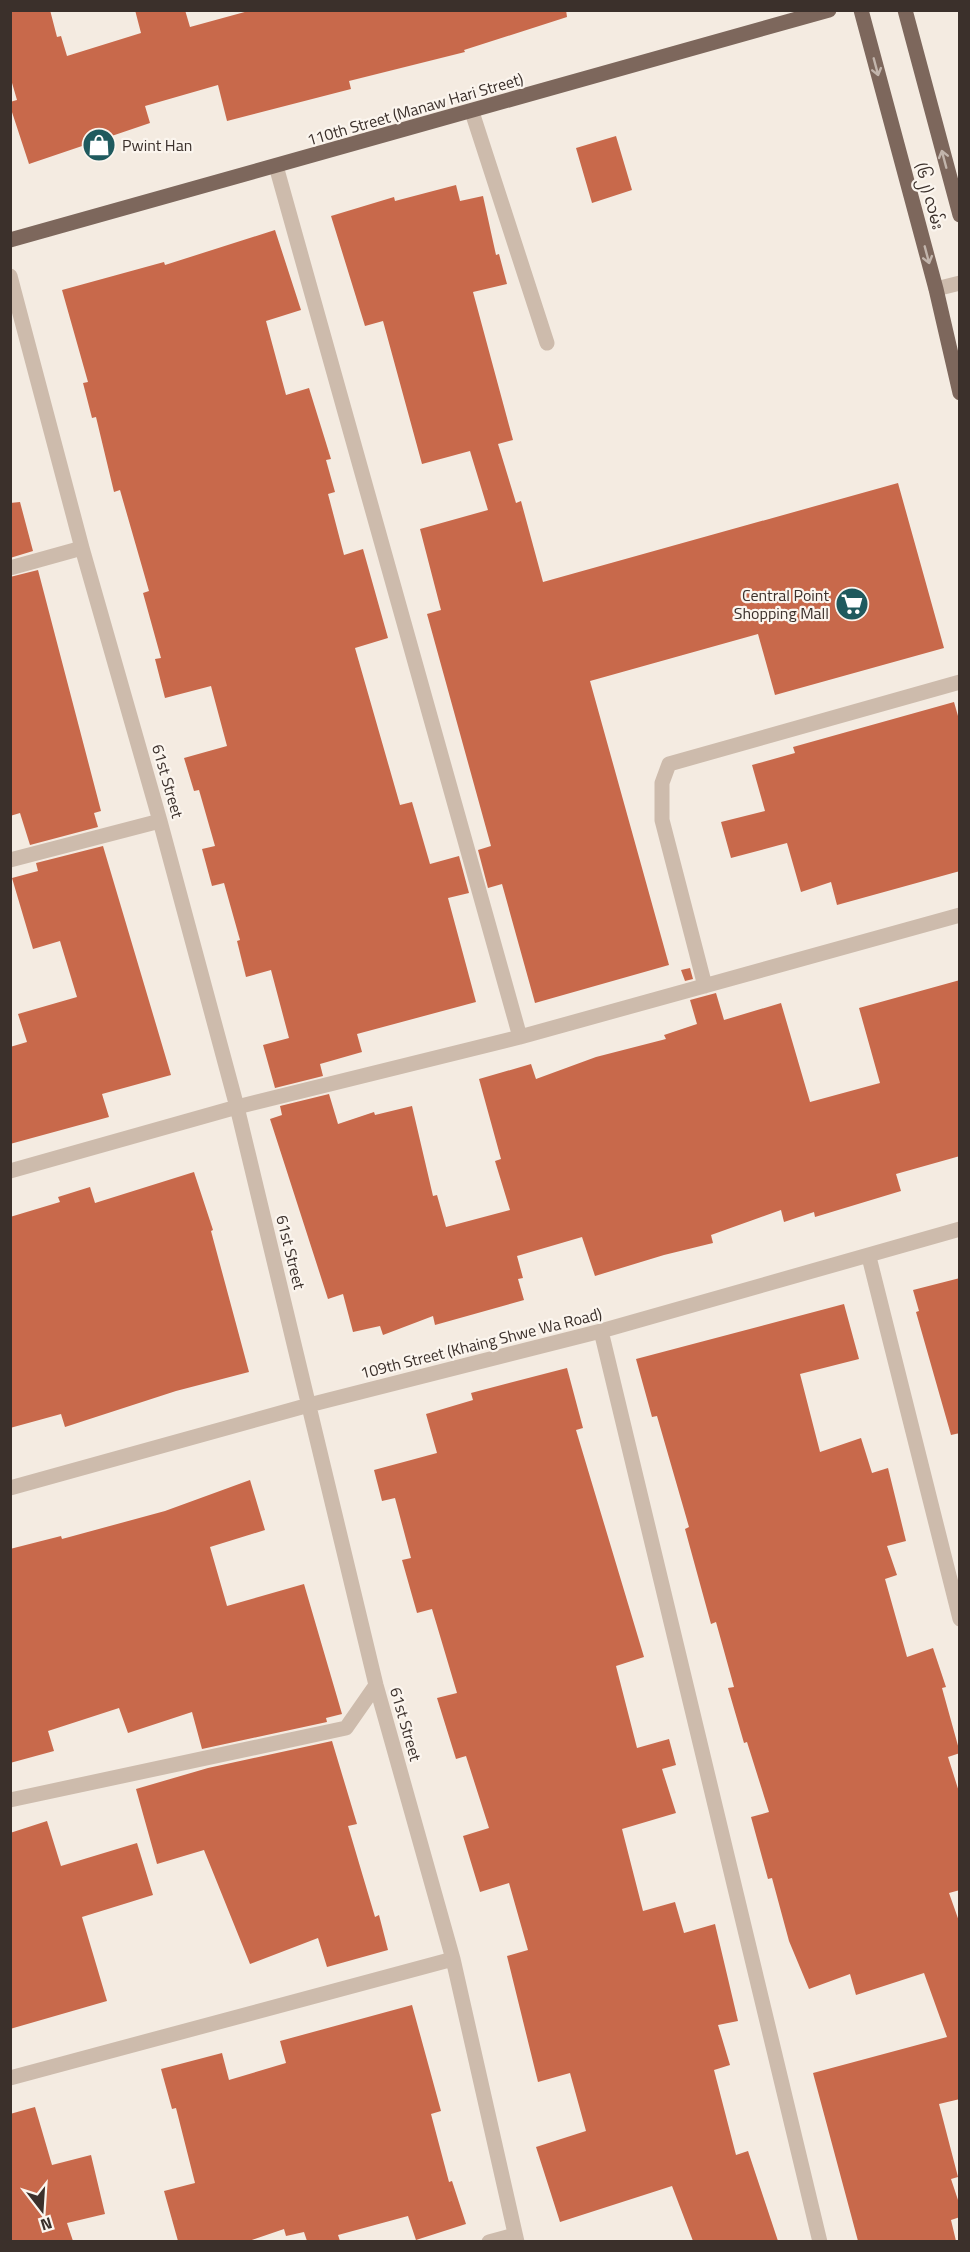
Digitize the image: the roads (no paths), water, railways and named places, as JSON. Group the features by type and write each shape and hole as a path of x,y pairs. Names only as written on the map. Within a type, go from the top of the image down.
{"main road":[{"name":"110th Street (Manaw Hari Street)","path":"10,240 829,10"},
{"name":"(၆၂) လမ်း","path":"861,10 936,289 960,393"},
{"name":"(၆၂) လမ်း","path":"905,10 960,215"}],"street":[{"path":"472,111 548,343"},
{"path":"276,166 520,1037"},
{"name":"61st Street","path":"10,276 82,548 160,821 237,1107 376,1685 453,1959 516,2238"},
{"path":"936,289 960,283"},
{"path":"10,568 82,548"},
{"path":"705,986 662,820 662,783 669,764 960,682"},
{"path":"10,861 160,821"},
{"path":"10,1171 237,1107 520,1037 960,915"},
{"name":"109th Street (Khaing Shwe Wa Road)","path":"10,1488 309,1405 601,1331 869,1257 960,1229"},
{"path":"869,1257 960,1619"},
{"path":"601,1331 820,2241"},
{"path":"10,1800 346,1728 376,1685"},
{"path":"10,2078 453,1959"},
{"path":"489,2241 516,2238"}],"place":[{"name":"Pwint Han","path":"99,145"},
{"name":"Central Point Shopping Mall","path":"852,604"}]}
